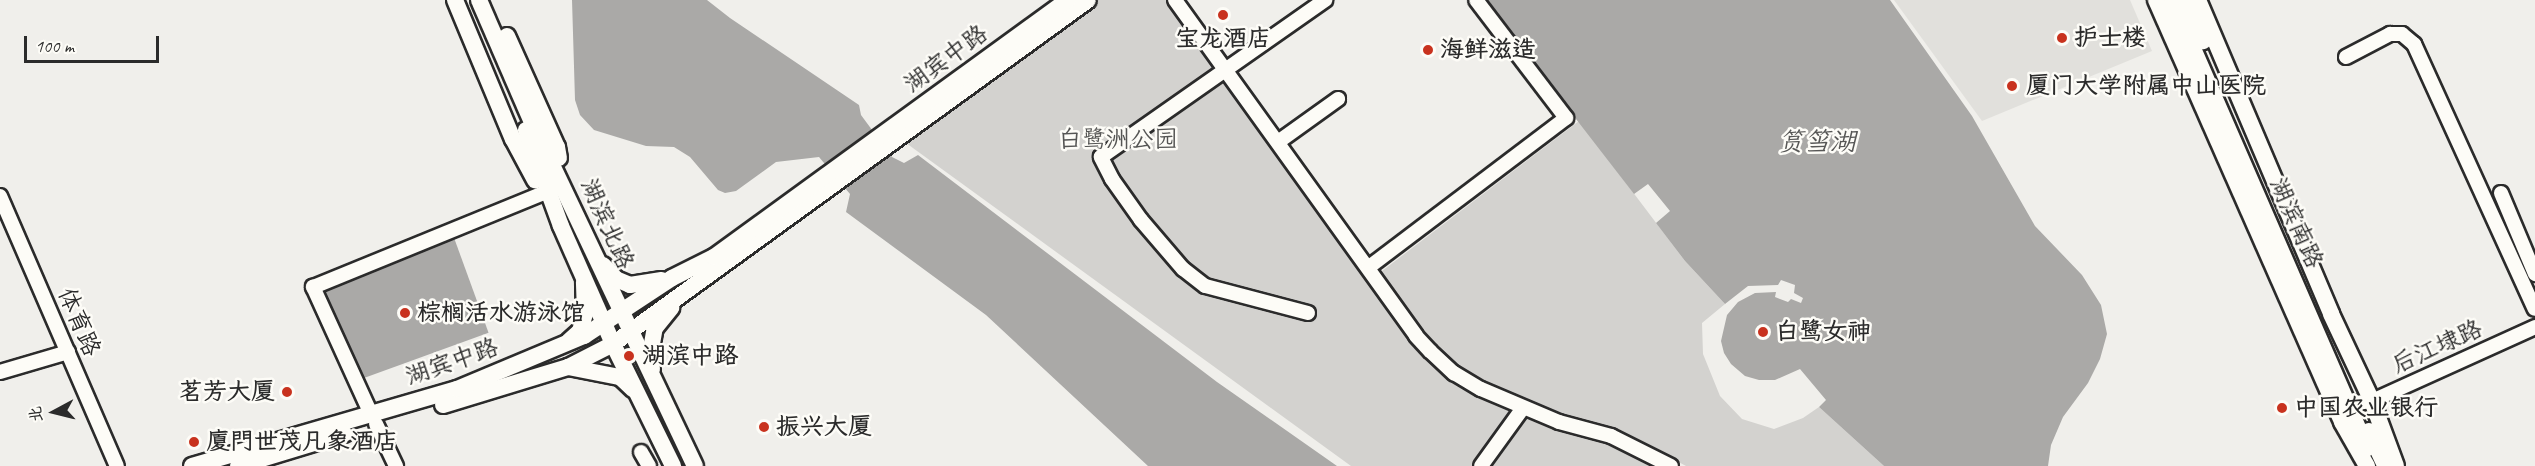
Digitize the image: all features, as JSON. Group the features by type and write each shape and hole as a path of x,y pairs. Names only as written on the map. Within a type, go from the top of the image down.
{"main road":[{"path":"455,0 513,139 561,226"},
{"name":"湖滨北路","path":"470,0 521,117 561,226 606,322 613,344 672,466"},
{"name":"湖滨北路","path":"479,0 534,127 563,183 621,313 695,466"},
{"path":"491,0 557,147 563,183"},
{"name":"湖宾中路","path":"886,141 1068,0"},
{"path":"238,466 374,419 568,367 613,344 684,293 830,181 1088,0"},
{"path":"2156,0 2342,422 2367,466"},
{"name":"湖滨南路","path":"2172,0 2375,466"},
{"name":"湖滨南路","path":"2185,0 2364,402 2385,466"},
{"path":"2198,0 2326,303 2364,402 2396,466"},
{"name":"湖宾中路","path":"192,466 374,419 457,389 566,344 621,313 672,278 714,257 830,181"},
{"path":"597,260 616,279 630,285 672,278"},
{"path":"566,344 580,332 585,313 583,273"},
{"path":"653,376 650,355 655,328 684,293"},
{"path":"568,367 620,377 636,392"}],"street":[{"path":"1175,0 1369,267 1416,336 1454,373 1523,408 1559,422 1611,436 1671,466"},
{"path":"1308,314 1205,286 1183,268 1147,228 1112,179 1101,157 1325,0"},
{"path":"1369,267 1566,118 1476,0"},
{"path":"2346,57 2390,34 2402,34 2414,44 2535,309"},
{"path":"1278,142 1338,99"},
{"path":"396,466 313,287 543,193"},
{"path":"2502,193 2535,274"},
{"name":"体育路","path":"0,196 117,466"},
{"name":"后江埭路","path":"2364,402 2535,327"},
{"path":"0,372 68,352"},
{"path":"1481,466 1523,408"},
{"path":"641,452 648,466"}],"shaded area":[{"name":"厦门大学附属中山医院","path":"1894,0 2130,0 2152,51 1982,121"}],"green space":[{"name":"白鹭洲公园","path":"1090,0 1174,0 1447,374 1611,436 1666,466 1351,466 906,143"},
{"path":"1579,121 1685,261 1725,304 1702,323 1703,354 1720,396 1742,419 1774,429 1803,418 1819,407 1884,466 1686,466 1634,438 1536,408 1467,376 1421,334 1378,274"}],"water":[{"path":"572,0 707,0 859,105 861,115 892,157 904,163 918,155 1217,382 1337,466 1148,466 986,315 846,212 850,194 819,157 776,162 736,191 725,193 718,190 690,157 674,147 646,146 594,130 580,115 575,100"},
{"name":"筼筜湖","path":"1484,0 1890,0 1972,116 2035,226 2082,275 2101,305 2107,334 2100,359 2088,383 2063,417 2051,445 2048,466 1884,466 1819,407 1826,400 1800,369 1775,380 1759,380 1745,376 1731,364 1724,353 1721,341 1727,315 1738,302 1755,293 1776,292 1775,297 1788,302 1791,299 1801,303 1803,298 1794,293 1795,285 1781,280 1778,285 1748,286 1725,304 1685,261 1656,223 1670,211 1648,184 1634,194"},
{"name":"棕榈活水游泳馆","path":"453,235 489,333 352,382 317,285"}],"place":[{"name":"宝龙酒店","path":"1223,15"},
{"name":"护士楼","path":"2062,38"},
{"name":"海鲜滋造","path":"1428,50"},
{"name":"厦门大学附属中山医院","path":"2012,86"},
{"name":"棕榈活水游泳馆","path":"405,313"},
{"name":"白鹭女神","path":"1763,332"},
{"name":"湖滨中路","path":"629,356"},
{"name":"茗芳大厦","path":"287,392"},
{"name":"中国农业银行","path":"2282,408"},
{"name":"振兴大厦","path":"764,427"},
{"name":"廈門世茂凡象酒店","path":"194,442"}]}
